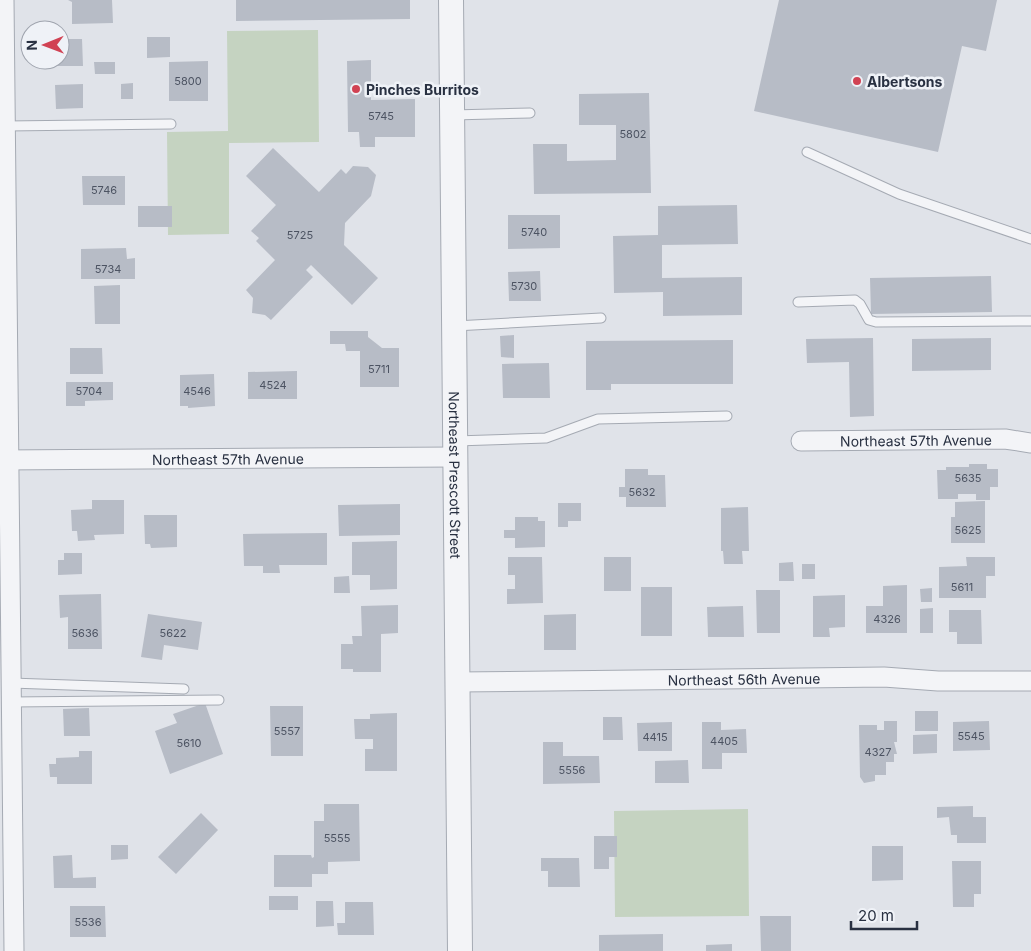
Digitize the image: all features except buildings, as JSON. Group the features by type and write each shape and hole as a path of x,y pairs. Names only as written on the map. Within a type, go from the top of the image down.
{"street":[{"path":"4,0 6,126 4,460 11,692 14,951"},
{"name":"Northeast Prescott Street","path":"451,0 460,951"},
{"name":"Northeast 57th Avenue","path":"801,441 1005,439 1031,443"},
{"name":"Northeast 57th Avenue","path":"4,460 455,449"},
{"name":"Northeast 56th Avenue","path":"458,682 884,677 938,681 1031,681"}],"lane":[{"path":"452,115 530,113"},
{"path":"6,126 171,124"},
{"path":"807,152 899,194 1031,240"},
{"path":"798,302 855,300 860,304 869,320 876,322 1031,321"},
{"path":"454,326 601,318"},
{"path":"455,449 546,438 598,419 727,416"},
{"path":"11,692 184,689"},
{"path":"11,692 219,700"}],"green space":[{"path":"318,30 319,142 229,143 229,234 168,235 167,132 228,131 227,31"},
{"path":"748,809 749,916 615,917 614,811"}],"place":[{"name":"Albertsons","path":"857,81"},
{"name":"Pinches Burritos","path":"356,89"}]}
